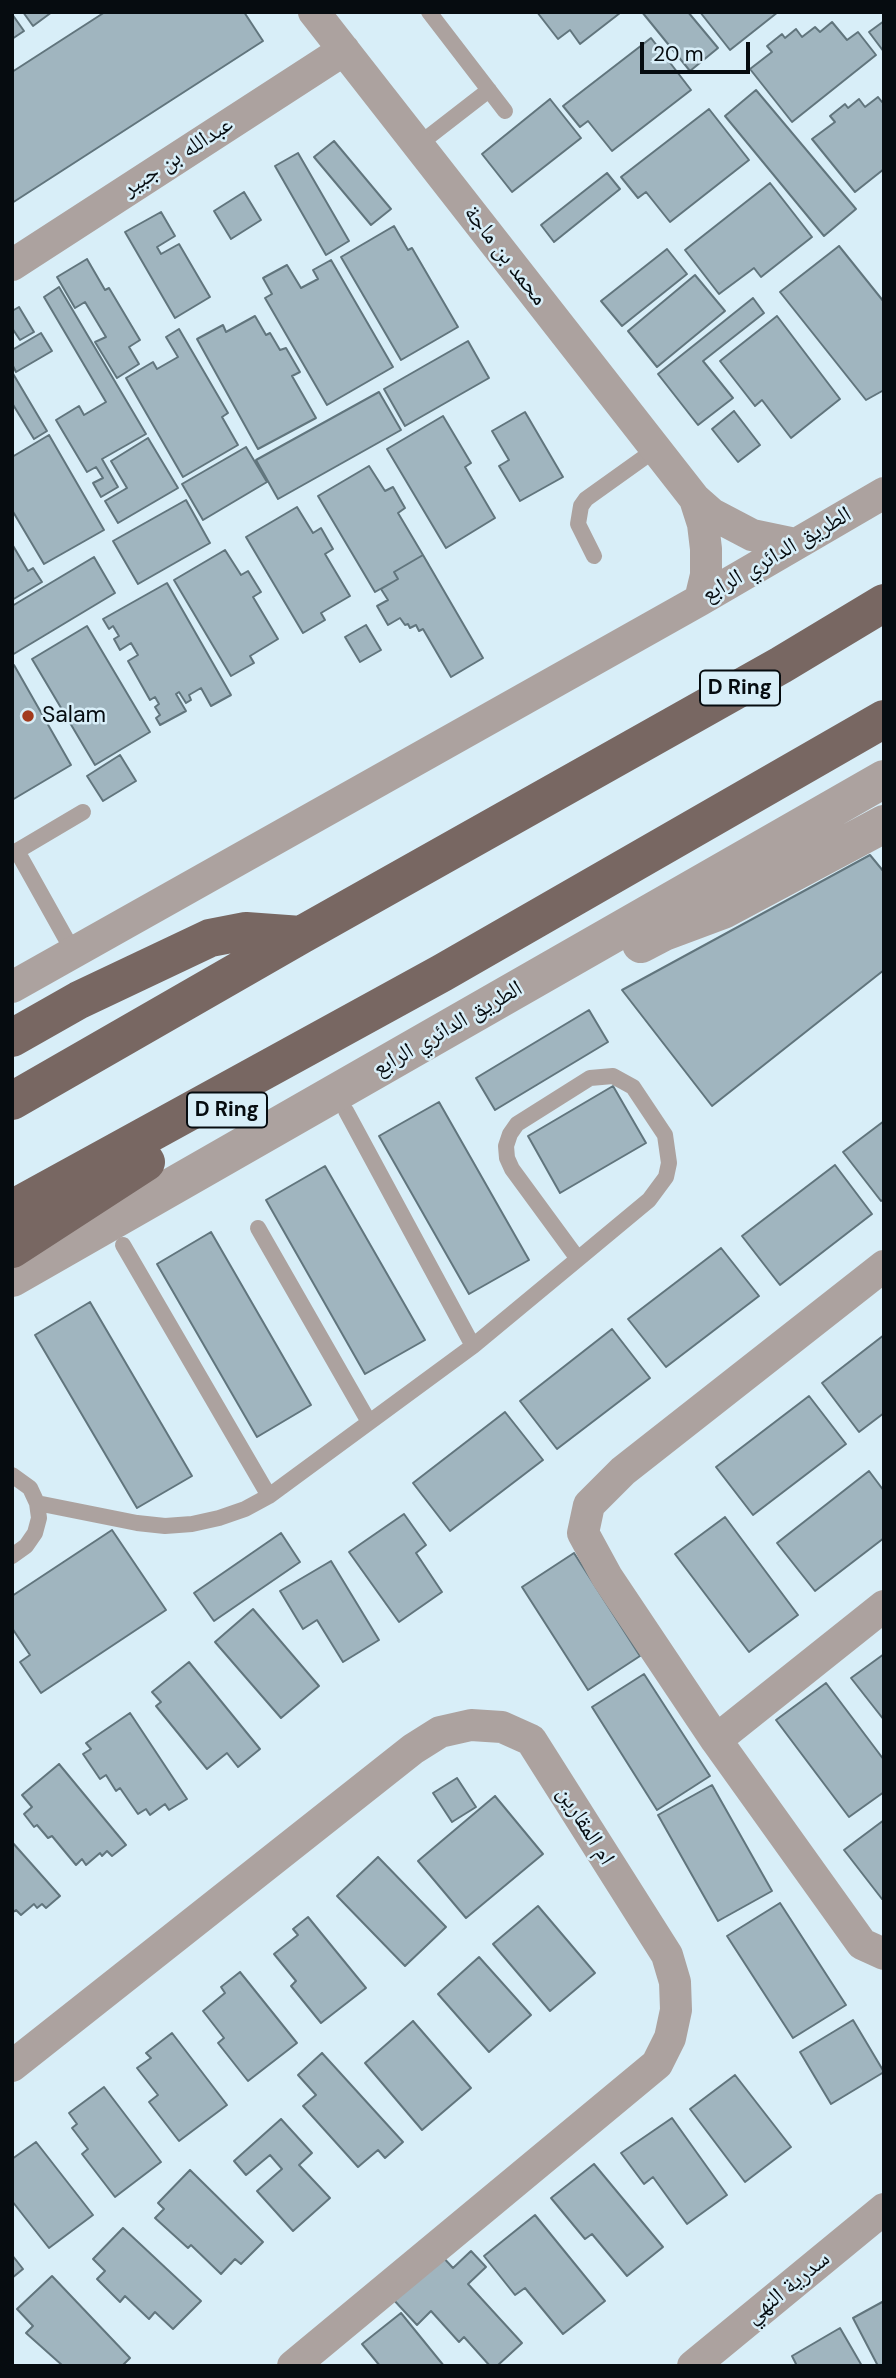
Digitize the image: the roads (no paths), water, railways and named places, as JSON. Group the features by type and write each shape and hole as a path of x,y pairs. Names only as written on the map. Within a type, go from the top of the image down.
{"main road":[{"name":"D Ring","path":"12,1101 781,665 884,603"},
{"name":"D Ring","path":"12,1209 442,973 884,719"},
{"path":"12,1038 79,1000 210,938 246,932 301,935"},
{"name":"D Ring","path":"12,1249 442,973"}],"street":[{"name":"محمد بن ماجة","path":"314,12 695,499 712,514 741,530 773,541 796,544"},
{"name":"عبدالله بن جبير","path":"12,265 344,50"},
{"name":"الطريق الدائري الرابع","path":"12,988 700,600 884,493"},
{"name":"محمد بن ماجة","path":"695,499 706,549 706,575 700,600"},
{"name":"الطريق الدائري الرابع","path":"12,1278 884,779"},
{"name":"الطريق الدائري الرابع","path":"12,1307 123,1245 346,1111 664,932 723,910 874,831"},
{"path":"778,840 821,846 874,831"},
{"path":"884,1266 623,1471 589,1505 583,1533 607,1577 716,1740 863,1944 884,1954"},
{"path":"716,1740 884,1606"},
{"name":"ام المقارين","path":"12,2066 413,1749 440,1732 471,1725 502,1727 531,1740 667,1955 675,1982 676,2010 670,2038 657,2064 293,2366"},
{"name":"سدرية النهي","path":"693,2366 884,2209"}],"lane":[{"path":"429,12 505,111"},
{"path":"418,145 489,90"},
{"path":"594,556 578,524 581,506 586,499 656,449"},
{"path":"74,953 15,853 83,812"},
{"path":"37,1503 165,1526 192,1524 245,1509 269,1496 473,1346 578,1259 649,1200 666,1177 669,1163 665,1135 633,1087 613,1076 590,1078 517,1124 506,1146 512,1169 578,1259"},
{"path":"346,1111 473,1346"},
{"path":"258,1228 369,1422"},
{"path":"123,1245 269,1496"},
{"path":"12,1475 30,1488 37,1503 39,1518 35,1533 26,1546 12,1556"}],"place":[{"name":"Salam","path":"28,716"}]}
